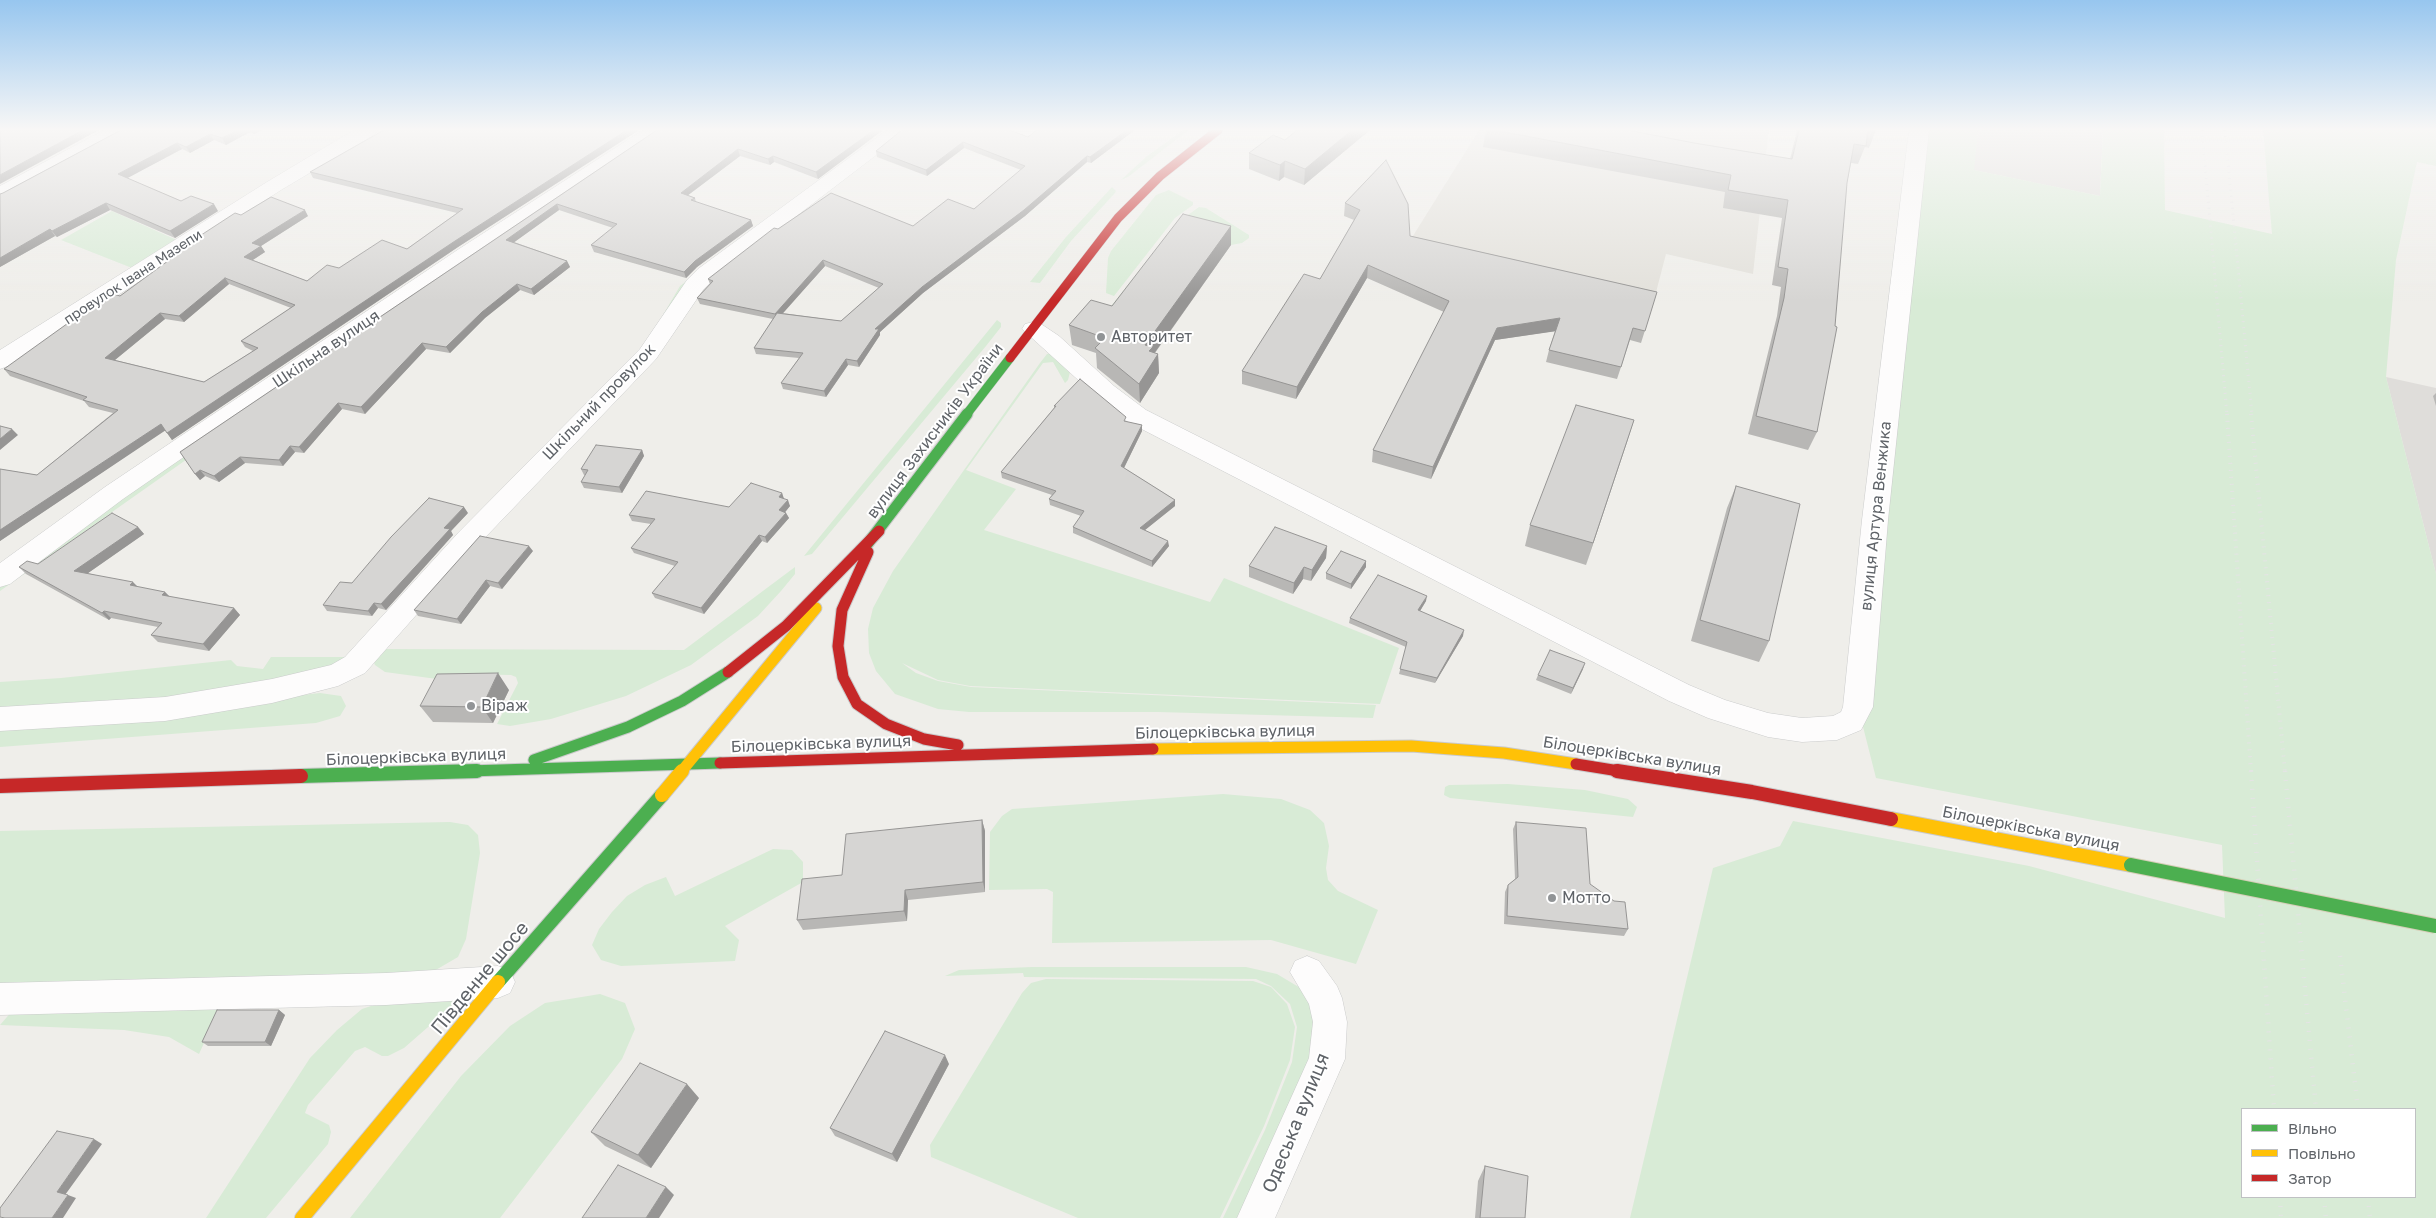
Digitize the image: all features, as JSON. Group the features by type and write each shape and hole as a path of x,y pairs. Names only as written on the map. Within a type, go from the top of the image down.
{"main road":[{"name":"вулиця Захисників України","path":"689,764 879,531 1118,218 1149,187"},
{"path":"879,531 855,577 842,610 838,646 843,677 857,704 886,724 924,739 978,748 1072,752"},
{"path":"500,771 571,749 628,727 682,701 728,672 786,626 879,531"},
{"name":"Білоцерківська вулиця","path":"0,786 1262,746 1411,746 1504,753 1752,792 2436,926"},
{"name":"Південне шосе","path":"302,1218 498,982 689,764"}],"street":[{"path":"0,194 13,187"},
{"name":"провулок Івана Мазепи","path":"0,361 273,187"},
{"name":"Шкільна вулиця","path":"0,577 114,493 237,408 570,187"},
{"name":"Шкільний провулок","path":"0,719 165,709 272,691 338,675 355,665 468,539 648,354 695,285 706,274 823,187"},
{"name":"вулиця Артура Венжика","path":"1033,329 1051,341 1106,392 1138,416 1679,692 1742,719 1802,730 1838,728 1851,721 1858,707 1879,483 1913,187"},
{"name":"Одеська вулиця","path":"1256,1218 1327,1058 1330,1022 1326,998 1307,972"},
{"path":"0,999 386,989 498,982"}],"shaded area":[{"path":"1444,187 1763,187 1753,274 1666,254 1653,304 1406,247"},
{"path":"2055,187 2100,187 2100,196"},
{"path":"2386,377 2436,388 2436,574"}],"green space":[{"path":"812,187 818,187 693,280 646,351 411,589 349,661 310,677 213,695 142,703 0,711 0,682 61,678 231,660 237,666 263,669 271,657 350,657 408,589 628,366 650,337 680,286"},
{"path":"1112,187 1116,191 1115,193 1071,241 1040,283 1030,282 1066,237"},
{"path":"1913,187 2056,187 2100,196 2100,187 2165,187 2165,210 2272,234 2268,187 2412,187 2396,260 2386,377 2436,574 2436,1218 1630,1218 1713,868 1780,846 1793,821 2029,866 2225,918 2222,845 1876,778 1858,707"},
{"path":"1169,190 1193,202 1193,205 1175,218 1114,296 1106,293 1108,258 1111,251 1156,195"},
{"path":"1199,207 1206,208 1249,235 1249,238 1242,243 1231,245 1183,233 1104,315 1178,222"},
{"path":"112,211 179,241 132,268 61,240"},
{"path":"782,224 717,272 699,291 633,382 583,427 377,649 684,650 795,567 795,574 758,616 691,665 626,696 551,719 510,726 497,724 518,683 516,677 511,675 453,674 437,679 385,672 375,665 372,658 374,649 501,509 577,430 627,383 659,346 694,295 717,269"},
{"path":"997,320 1001,323 1001,327 986,346 812,554 804,556"},
{"path":"1052,353 1070,372 1068,380 1065,383 1053,362 1043,363 966,470 1016,489 984,530 1210,602 1224,578 1399,648 1380,704 970,686 938,680 902,663 916,673 938,681 971,687 1376,705 1373,718 1158,712 969,712 938,709 895,694 876,671 869,653 868,629 873,608 893,571 1040,363 1047,354"},
{"path":"250,407 217,438 0,591 0,584"},
{"path":"320,693 341,696 346,706 340,716 316,723 0,747 0,729"},
{"path":"1508,784 1585,790 1628,799 1637,807 1633,817 1450,798 1444,795 1445,787 1449,785"},
{"path":"1223,794 1281,799 1310,810 1324,823 1329,846 1326,868 1328,880 1338,891 1378,910 1356,964 1271,940 1052,943 1053,892 1047,889 989,890 990,832 1002,816 1012,809"},
{"path":"450,822 468,825 478,835 480,853 466,939 458,957 434,971 394,978 0,986 0,831"},
{"path":"773,849 792,850 803,862 803,882 725,926 739,940 735,961 621,966 601,960 592,945 599,929 612,912 627,896 645,885 666,877 675,896"},
{"path":"1032,967 1246,967 1277,974 1302,989 1316,1004 1312,1059 1238,1218 1223,1218 1265,1130 1292,1062 1297,1027 1290,1004 1271,986 1256,979 1024,977 1023,973 945,976 959,970"},
{"path":"1046,979 1253,981 1271,987 1287,1004 1295,1027 1290,1060 1264,1126 1220,1218 1078,1218 931,1157 930,1145 1022,993 1031,983"},
{"path":"600,994 625,1003 635,1029 622,1059 500,1218 350,1218 461,1076 510,1026 545,1003"},
{"path":"404,995 455,999 451,1007 404,1048 388,1056 382,1056 365,1047 355,1051 308,1105 305,1113 329,1125 331,1132 328,1144 266,1218 206,1218 310,1058 337,1030 362,1009"},
{"path":"213,1005 219,1010 199,1054 169,1037 124,1030 0,1025 13,1010"}],"building":[{"path":"15,187 148,187 181,201 191,196 214,204 170,231 106,203 52,231 50,229 0,258 0,194"},
{"path":"371,187 539,187 167,433 161,424 0,530 0,469 37,475 118,410 83,400 87,397 4,369 110,293 120,296 194,242 192,241 235,213 241,215 271,197 305,210 252,243 261,246 244,257 307,281 327,265 339,268 382,240 407,249 463,209","holes":["225,278 295,305 241,341 258,348 204,382 105,358 160,313 179,316"]},
{"path":"573,187 689,187 681,193 695,198 691,200 751,220 695,261 684,272 591,245 617,224 557,204 506,240 567,261 531,289 517,284 482,312 446,347 422,343 361,407 338,403 299,447 290,446 279,460 240,457 214,476 200,470 195,474 180,452"},
{"path":"1000,187 1051,187 1024,210 922,287 875,329 879,329 857,361 846,359 824,391 781,383 803,353 754,348 777,313 841,321 883,284 823,260 775,314 697,298 713,281 708,279 774,228 778,229 831,193 913,226 948,199 974,209"},
{"path":"1360,187 1399,187 1408,204 1410,236 1657,292 1645,331 1633,328 1621,367 1549,350 1560,318 1497,328 1433,467 1373,450 1449,301 1368,265 1297,387 1242,371 1304,274 1320,279 1360,210 1345,203"},
{"path":"1729,187 1847,187 1835,326 1837,327 1817,432 1756,416 1784,298 1788,269 1778,267 1788,200 1728,190"},
{"path":"1183,214 1231,226 1145,345 1153,347 1149,351 1158,354 1139,384 1095,348 1105,338 1069,325 1091,300 1112,306"},
{"path":"1080,379 1126,417 1124,421 1142,425 1121,466 1175,500 1140,528 1168,541 1152,561 1073,527 1084,511 1049,499 1056,491 1001,472 1056,406 1054,406"},
{"path":"1576,405 1634,420 1593,543 1530,525"},
{"path":"0,426 12,429 0,439"},
{"path":"596,445 642,450 619,487 581,482 588,470 581,469"},
{"path":"751,483 782,493 779,497 788,500 779,510 786,513 765,537 759,535 701,608 652,593 678,562 631,548 655,519 629,515 646,491 729,507"},
{"path":"1736,486 1800,504 1769,641 1700,620"},
{"path":"429,498 464,507 444,528 450,529 381,604 374,603 368,611 323,605 340,582 352,583 391,537"},
{"path":"112,513 138,527 74,571 133,582 130,585 165,592 162,595 234,608 203,644 151,635 162,623 104,611 102,613 19,567 27,561 38,564"},
{"path":"1275,527 1327,546 1312,570 1304,567 1294,583 1249,566"},
{"path":"480,536 529,546 498,583 486,580 457,619 414,610"},
{"path":"1341,551 1366,561 1351,584 1326,573"},
{"path":"1378,575 1427,596 1418,610 1464,630 1437,678 1400,669 1407,642 1350,618"},
{"path":"1550,650 1585,663 1573,688 1538,675"},
{"path":"498,673 482,707 420,706 437,674"},
{"path":"982,820 983,882 905,890 904,911 797,920 802,879 842,875 846,834"},
{"path":"1516,822 1586,828 1590,884 1614,901 1625,902 1628,929 1507,916 1508,885 1518,877"},
{"path":"217,1010 279,1010 265,1042 202,1042"},
{"path":"885,1031 945,1055 892,1154 830,1128"},
{"path":"640,1063 687,1084 638,1155 591,1132"},
{"path":"57,1131 94,1139 57,1192 68,1195 52,1218 0,1217 0,1208"},
{"path":"618,1165 666,1187 646,1218 582,1218"},
{"path":"1485,1166 1528,1176 1525,1218 1480,1218"}],"railway":[{"path":"2207,187 2227,415"},
{"path":"2230,187 2252,415"},
{"path":"2227,414 2251,772"},
{"path":"2251,414 2285,772"},
{"path":"2251,771 2274,1108"},
{"path":"2285,771 2316,1108"},
{"path":"2340,956 2358,1108"},
{"path":"2280,1198 2281,1218"},
{"path":"2324,1198 2326,1218"},
{"path":"2368,1198 2370,1218"}],"traffic: fast":[{"path":"862,551 1010,358"},
{"path":"534,760 628,727 682,701 728,672"},
{"path":"301,776 720,763"},
{"path":"498,982 662,795"},
{"path":"2131,865 2435,926"}],"traffic: slow":[{"path":"662,795 816,608"},
{"path":"1153,749 1262,746 1411,746 1504,753 1576,764"},
{"path":"1891,819 2131,865"},
{"path":"302,1218 498,982"}],"traffic: jam":[{"path":"1010,358 1118,218 1149,187"},
{"path":"728,672 786,626 879,531"},
{"path":"868,552 842,610 838,646 843,677 857,704 886,724 924,739 958,745"},
{"path":"720,763 1153,749"},
{"path":"1576,764 1752,792 1891,819"},
{"path":"0,786 301,776"}],"place":[{"name":"Авторитет","path":"1101,337"},
{"name":"Віраж","path":"471,706"},
{"name":"Мотто","path":"1552,898"}]}
